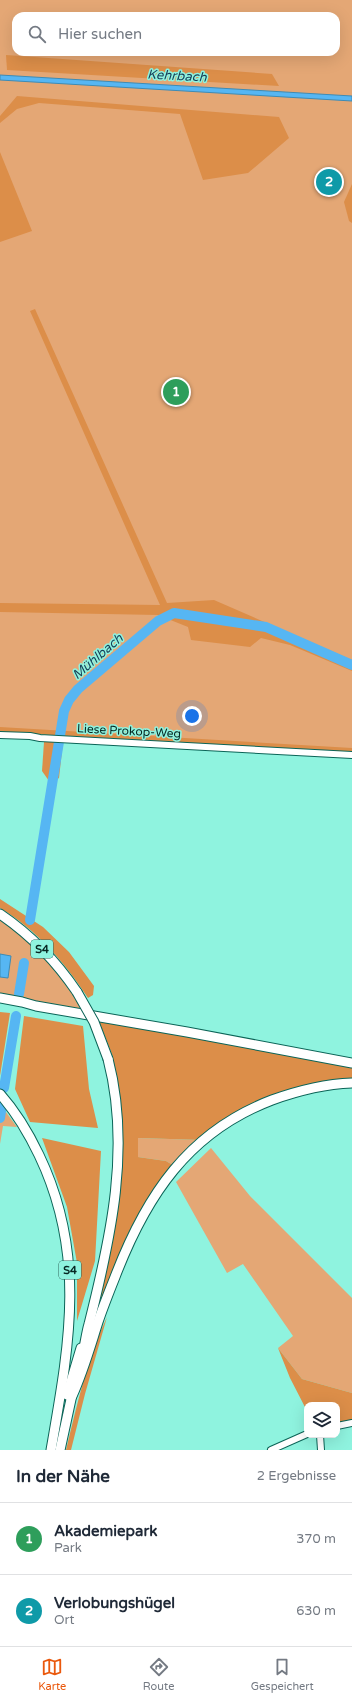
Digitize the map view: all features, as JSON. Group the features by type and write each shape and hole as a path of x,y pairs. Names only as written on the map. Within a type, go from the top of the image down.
{"highway":[{"name":"S4","path":"0,914 27,934 46,953 77,992 94,1022 108,1059 115,1090 118,1117 117,1184 104,1258 84,1339 83,1353 60,1450"},
{"path":"0,998 36,1006 180,1030 352,1063"},
{"path":"0,1004 21,1007 36,1006"},
{"path":"72,1396 79,1381 101,1313 134,1231 153,1197 176,1167 202,1140 236,1117 262,1104 296,1092 318,1087 352,1083"},
{"name":"S4","path":"0,1094 24,1127 45,1167 59,1205 68,1245 71,1282 69,1322 63,1381 51,1450"},
{"path":"55,1450 73,1373 84,1339"}],"street":[{"name":"Liese Prokop-Weg","path":"0,735 352,755"},
{"path":"340,1425 352,1423"},
{"path":"271,1450 304,1435"},
{"path":"320,1438 321,1450"}],"shaded area":[{"path":"0,0 352,0 352,752 0,732"},
{"path":"6,55 272,74 279,86 7,70"},
{"path":"17,96 279,117 289,138 248,173 203,180 180,114 39,103 17,109 0,123 0,116"},
{"path":"0,152 32,231 0,242"},
{"path":"352,184 352,223 349,221 344,202"},
{"path":"35,309 167,603 214,600 352,660 352,671 290,645 261,638 250,647 191,640 188,627 158,615 0,612 0,603 160,605 30,311"},
{"path":"0,727 352,748 352,752 0,732"},
{"path":"44,742 63,742 59,778 54,781 49,781 42,771"},
{"path":"0,899 43,927 69,952 94,986 93,995 88,998 70,972 49,948 26,926 0,908"},
{"path":"0,914 9,920 77,992 73,995 84,1014 0,998"},
{"path":"0,1012 10,1013 0,1076"},
{"path":"24,1016 83,1026 89,1089 98,1128 30,1122 15,1089"},
{"path":"97,1016 352,1063 352,1083 289,1094 202,1140 138,1138 138,1157 166,1161 176,1167 153,1197 106,1299 96,1295 119,1147 108,1059 113,1057"},
{"path":"0,1104 17,1127 3,1126 0,1144"},
{"path":"42,1138 101,1151 95,1261 77,1321 77,1263 67,1207"},
{"path":"137,1138 202,1140 176,1167 166,1161 138,1157"},
{"path":"211,1148 250,1196 352,1298 352,1393 302,1379 278,1348 293,1336 243,1264 227,1273 176,1182"},
{"path":"107,1317 71,1450 66,1450 88,1366"},
{"path":"278,1348 302,1379 352,1393 352,1420 340,1422 340,1402 304,1402 304,1405 290,1378"}],"water":[{"path":"0,75 352,96 352,101 0,80"},
{"path":"0,954 11,956 8,978 0,977"}],"waterway":[{"name":"Mühlbach","path":"30,920 64,711 69,700 78,689 158,621 174,613 266,627 352,665"},
{"name":"Mühlbach","path":"19,994 24,963"},
{"name":"Mühlbach","path":"4,1088 16,1016"},
{"name":"Mühlbach","path":"0,1118 2,1104"}],"place":[{"name":"Verlobungshügel","path":"329,182"},
{"name":"Akademiepark","path":"176,392"}],"water label":[{"name":"Kehrbach","path":"177,75"}]}
